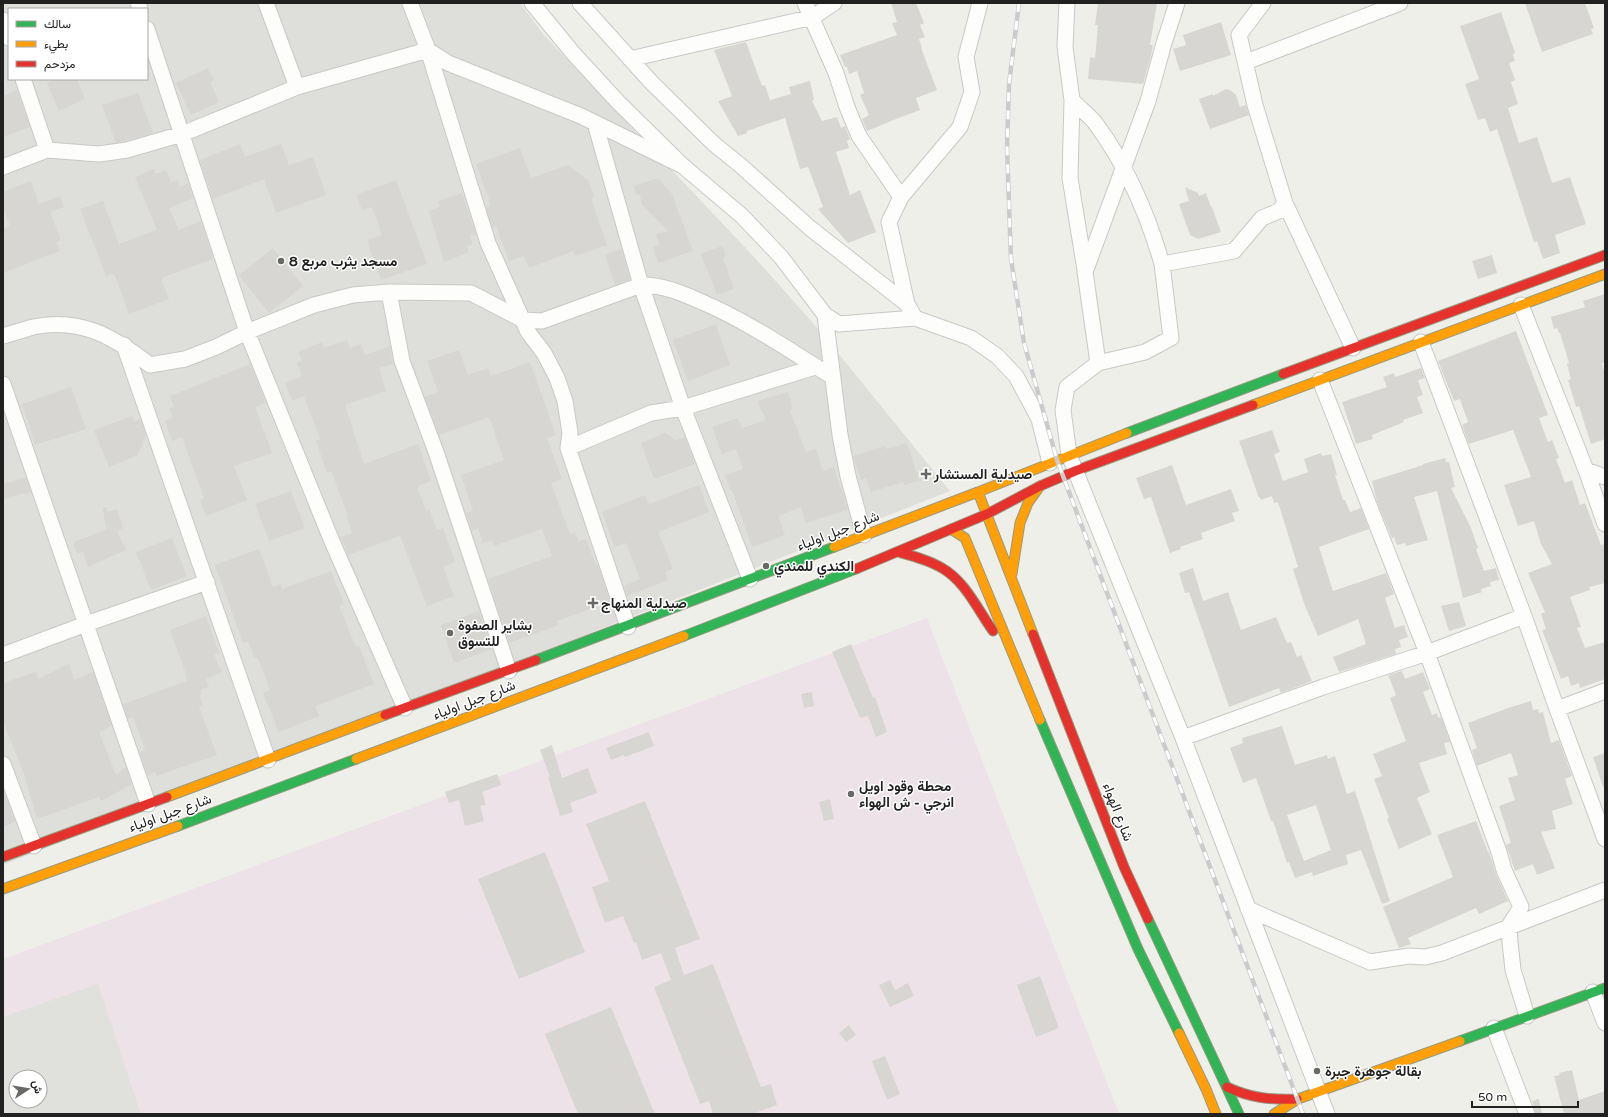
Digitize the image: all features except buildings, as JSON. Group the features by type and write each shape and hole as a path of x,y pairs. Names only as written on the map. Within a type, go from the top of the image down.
{"main road":[{"name":"شارع جبل اولياء","path":"3,857 628,627 864,535 947,509 978,492 1069,455 1605,255"},
{"name":"شارع جبل اولياء","path":"3,889 168,830 763,606 898,552 987,514 1040,486 1074,471 1605,274"},
{"path":"1012,576 1020,523 1028,503 1040,486"},
{"name":"شارع الهواء","path":"978,492 1124,866 1239,1114"},
{"path":"947,509 951,529 965,538 1015,662 1138,949 1206,1089 1216,1114"},
{"path":"898,552 932,563 948,572 958,582 1015,662"},
{"path":"1274,1114 1298,1099 1436,1051 1494,1028 1599,990"},
{"path":"1227,1087 1246,1096 1260,1100 1298,1099"}],"street":[{"path":"266,3 297,87"},
{"path":"410,3 428,50 488,244 528,332 544,353 557,378 565,402 569,427 570,434 568,448 628,627"},
{"path":"532,3 573,53 618,102 684,166 742,216 762,237 781,258 825,315 839,324 915,318 971,338 997,356 1016,376 1039,419 1050,463"},
{"path":"580,3 630,59 689,121 714,144 740,164 810,228 907,304"},
{"path":"805,3 836,73 844,93 847,107 859,136 902,197"},
{"path":"630,59 812,17 834,3"},
{"path":"915,318 907,304 889,222 902,197 960,127 972,92 966,57 980,3"},
{"path":"1066,3 1065,47 1072,100 1070,178 1098,363"},
{"path":"1085,272 1148,101 1177,3"},
{"path":"1263,3 1239,35 1255,105 1285,204 1353,348"},
{"path":"1246,62 1400,3"},
{"path":"3,20 8,35"},
{"path":"148,32 247,332 331,539 405,708"},
{"path":"3,167 46,150 99,154 127,150 182,134 297,87 428,50 448,63 596,123 684,166"},
{"path":"23,80 46,150"},
{"path":"1072,100 1095,123 1123,167 1140,203 1162,264 1171,338 1145,352 1098,363 1067,387 1063,410 1069,455 1074,471 1183,738 1327,1114"},
{"path":"596,123 640,285 682,408 750,579"},
{"path":"1162,264 1234,251 1262,218 1279,211 1285,204"},
{"path":"3,336 34,327 64,325 94,330 124,345 150,365 185,359 314,305 353,295 389,292 471,293 523,320 542,321 640,285 662,286 678,291 726,312 773,339 833,377"},
{"path":"389,292 402,361 436,452 509,671"},
{"path":"1521,306 1586,470 1605,524"},
{"path":"825,315 841,442 848,476 864,535"},
{"path":"1421,342 1524,616 1605,839"},
{"path":"124,345 268,760"},
{"path":"568,448 651,413 682,408 816,367"},
{"path":"1320,380 1427,653 1497,844 1504,870 1521,907 1509,926 1511,957 1527,1016"},
{"path":"3,384 148,804"},
{"path":"1586,470 1605,477"},
{"path":"3,655 86,624 207,582"},
{"path":"1183,738 1323,687 1427,653 1524,616"},
{"path":"1557,710 1605,691"},
{"path":"3,764 34,846"},
{"path":"1248,909 1370,962 1409,956 1425,957 1442,953 1605,890"},
{"path":"1599,990 1605,1024"},
{"path":"1494,1028 1527,1114"}],"shaded area":[{"path":"3,3 520,3 544,35 756,259 821,332 950,491 3,865"},
{"path":"927,618 1119,1114 3,1114 3,959"},
{"path":"98,984 141,1114 3,1114 3,1017"}],"railway":[{"path":"1019,3 1009,84 1007,148 1011,259 1024,343 1057,460 1303,1114"}],"traffic: fast":[{"path":"1127,433 1283,374"},
{"path":"536,660 834,547"},
{"path":"684,636 856,569"},
{"path":"1040,720 1138,949 1179,1033"},
{"path":"178,826 356,759"},
{"path":"1148,919 1239,1114"},
{"path":"1460,1041 1605,988"}],"traffic: slow":[{"path":"1253,405 1605,274"},
{"path":"978,492 1127,433"},
{"path":"1012,574 1020,523 1028,503 1040,486"},
{"path":"834,547 978,492 1033,634"},
{"path":"951,529 965,538 1040,720"},
{"path":"356,759 684,636"},
{"path":"167,797 385,715"},
{"path":"3,889 178,826"},
{"path":"1179,1033 1206,1089 1216,1114"},
{"path":"1274,1114 1298,1099 1460,1041"}],"traffic: jam":[{"path":"1283,374 1605,255"},
{"path":"987,514 1040,486 1075,471 1253,405"},
{"path":"856,569 987,514"},
{"path":"898,552 921,558 932,563 942,568 958,580 993,631"},
{"path":"1033,634 1124,867 1148,919"},
{"path":"385,715 536,660"},
{"path":"3,857 167,797"},
{"path":"1227,1087 1244,1094 1261,1098 1297,1099"}],"place":[{"name":"مسجد يثرب مربع 8","path":"281,261"},
{"name":"صيدلية المستشار","path":"926,474"},
{"name":"الكندي للمندي","path":"766,566"},
{"name":"صيدلية المنهاج","path":"593,603"},
{"name":"بشاير الصفوة للتسوق","path":"450,633"},
{"name":"محطة وقود اويل انرجي - ش الهواء","path":"851,794"},
{"name":"بقالة جوهرة جبرة","path":"1317,1071"}]}
